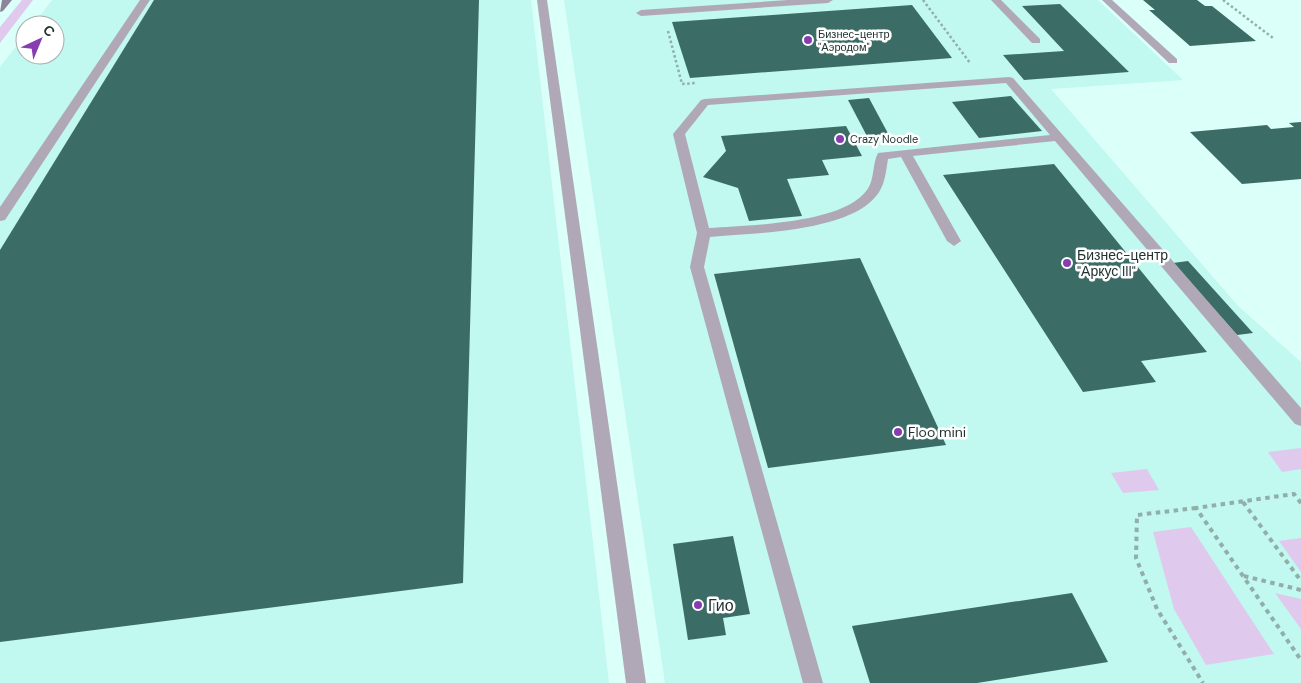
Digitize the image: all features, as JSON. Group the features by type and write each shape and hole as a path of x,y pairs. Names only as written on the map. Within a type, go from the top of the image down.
{"street":[{"path":"0,9 7,0"}],"lane":[{"path":"0,217 145,0"},
{"path":"542,0 636,683"},
{"path":"641,14 828,0"},
{"path":"996,0 1036,41"},
{"path":"1107,0 1173,61"},
{"path":"813,683 697,267 704,233 679,134 705,102 1009,80 1301,419"},
{"path":"704,233 827,220 855,209 872,193 880,173 882,156 1060,137"},
{"path":"905,153 954,241"}],"path":[{"path":"923,0 971,62 962,63"},
{"path":"1223,0 1273,38"},
{"path":"662,12 682,84 701,83"},
{"path":"1203,683 1157,609 1136,558 1137,515 1294,494 1301,503"},
{"path":"1243,502 1301,581"},
{"path":"1196,508 1301,660"},
{"path":"1243,576 1301,590"}],"shaded area":[{"path":"22,0 33,0 21,15 15,15 15,23 0,43 0,27"},
{"path":"52,0 531,0 609,683 0,683 0,67 15,48 15,65 65,65 65,15 41,15"},
{"path":"564,0 1098,0 1183,80 1051,89 1238,306 1301,362 1301,683 665,683"},
{"path":"1301,448 1301,469 1282,472 1268,452"},
{"path":"1147,469 1159,490 1123,493 1111,473"},
{"path":"1191,527 1274,654 1206,665 1174,609 1153,532"},
{"path":"1301,538 1301,572 1279,541"},
{"path":"1275,593 1301,599 1301,629"}],"building":[{"path":"154,0 479,0 463,583 0,642 0,250"},
{"path":"1143,0 1197,0 1205,6 1212,6 1256,41 1190,46 1149,10 1155,10"},
{"path":"1060,4 1129,72 1024,80 1003,55 1064,51 1022,6"},
{"name":"Бизнес-центр \"Аэродом\"","path":"912,5 952,58 690,78 672,22"},
{"path":"1011,96 1042,131 979,138 952,102"},
{"path":"869,98 891,139 869,140 848,100"},
{"path":"1301,122 1301,179 1242,184 1190,132 1267,125 1271,129 1294,127 1289,123"},
{"path":"846,126 862,156 822,160 829,175 787,179 802,216 749,221 738,188 703,177 726,151 721,136"},
{"name":"Бизнес-центр \"Аркус III\"","path":"1054,164 1207,352 1141,361 1156,382 1083,392 943,175"},
{"path":"860,258 946,445 768,468 714,274"},
{"path":"1188,261 1253,333 1237,335 1173,263"},
{"path":"733,536 750,614 723,618 726,635 688,640 673,544"},
{"path":"1072,593 1108,662 977,683 870,683 852,626"}],"place":[{"name":"Бизнес-центр \"Аэродом\"","path":"808,40"},
{"name":"Crazy Noodle","path":"840,139"},
{"name":"Бизнес-центр \"Аркус III\"","path":"1067,263"},
{"name":"Floo mini","path":"898,432"},
{"name":"Гио","path":"698,605"}]}
